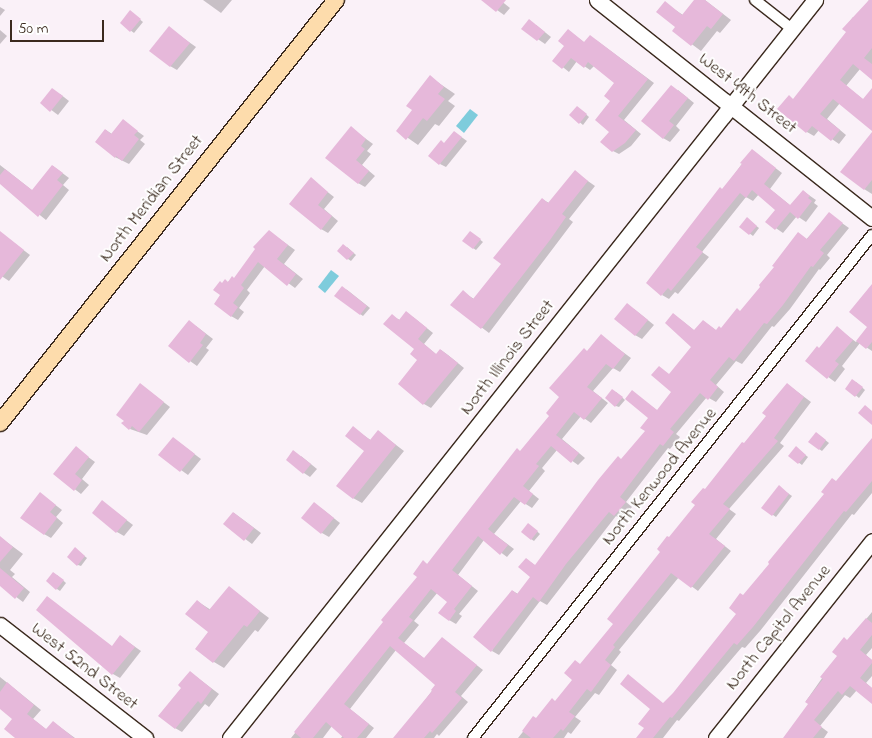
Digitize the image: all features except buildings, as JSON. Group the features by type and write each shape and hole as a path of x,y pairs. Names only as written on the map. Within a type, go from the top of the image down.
{"main road":[{"name":"North Meridian Street","path":"0,423 336,0"}],"street":[{"name":"West 49th Street","path":"597,0 872,218"},
{"path":"754,0 792,29"},
{"name":"North Illinois Street","path":"230,738 815,0"},
{"name":"North Kenwood Avenue","path":"473,738 872,235"},
{"name":"North Capitol Avenue","path":"716,738 872,541"},
{"name":"West 52nd Street","path":"0,625 145,738"}],"water":[{"path":"470,109 478,115 464,133 456,126"},
{"path":"331,270 339,276 325,293 318,287"}]}
